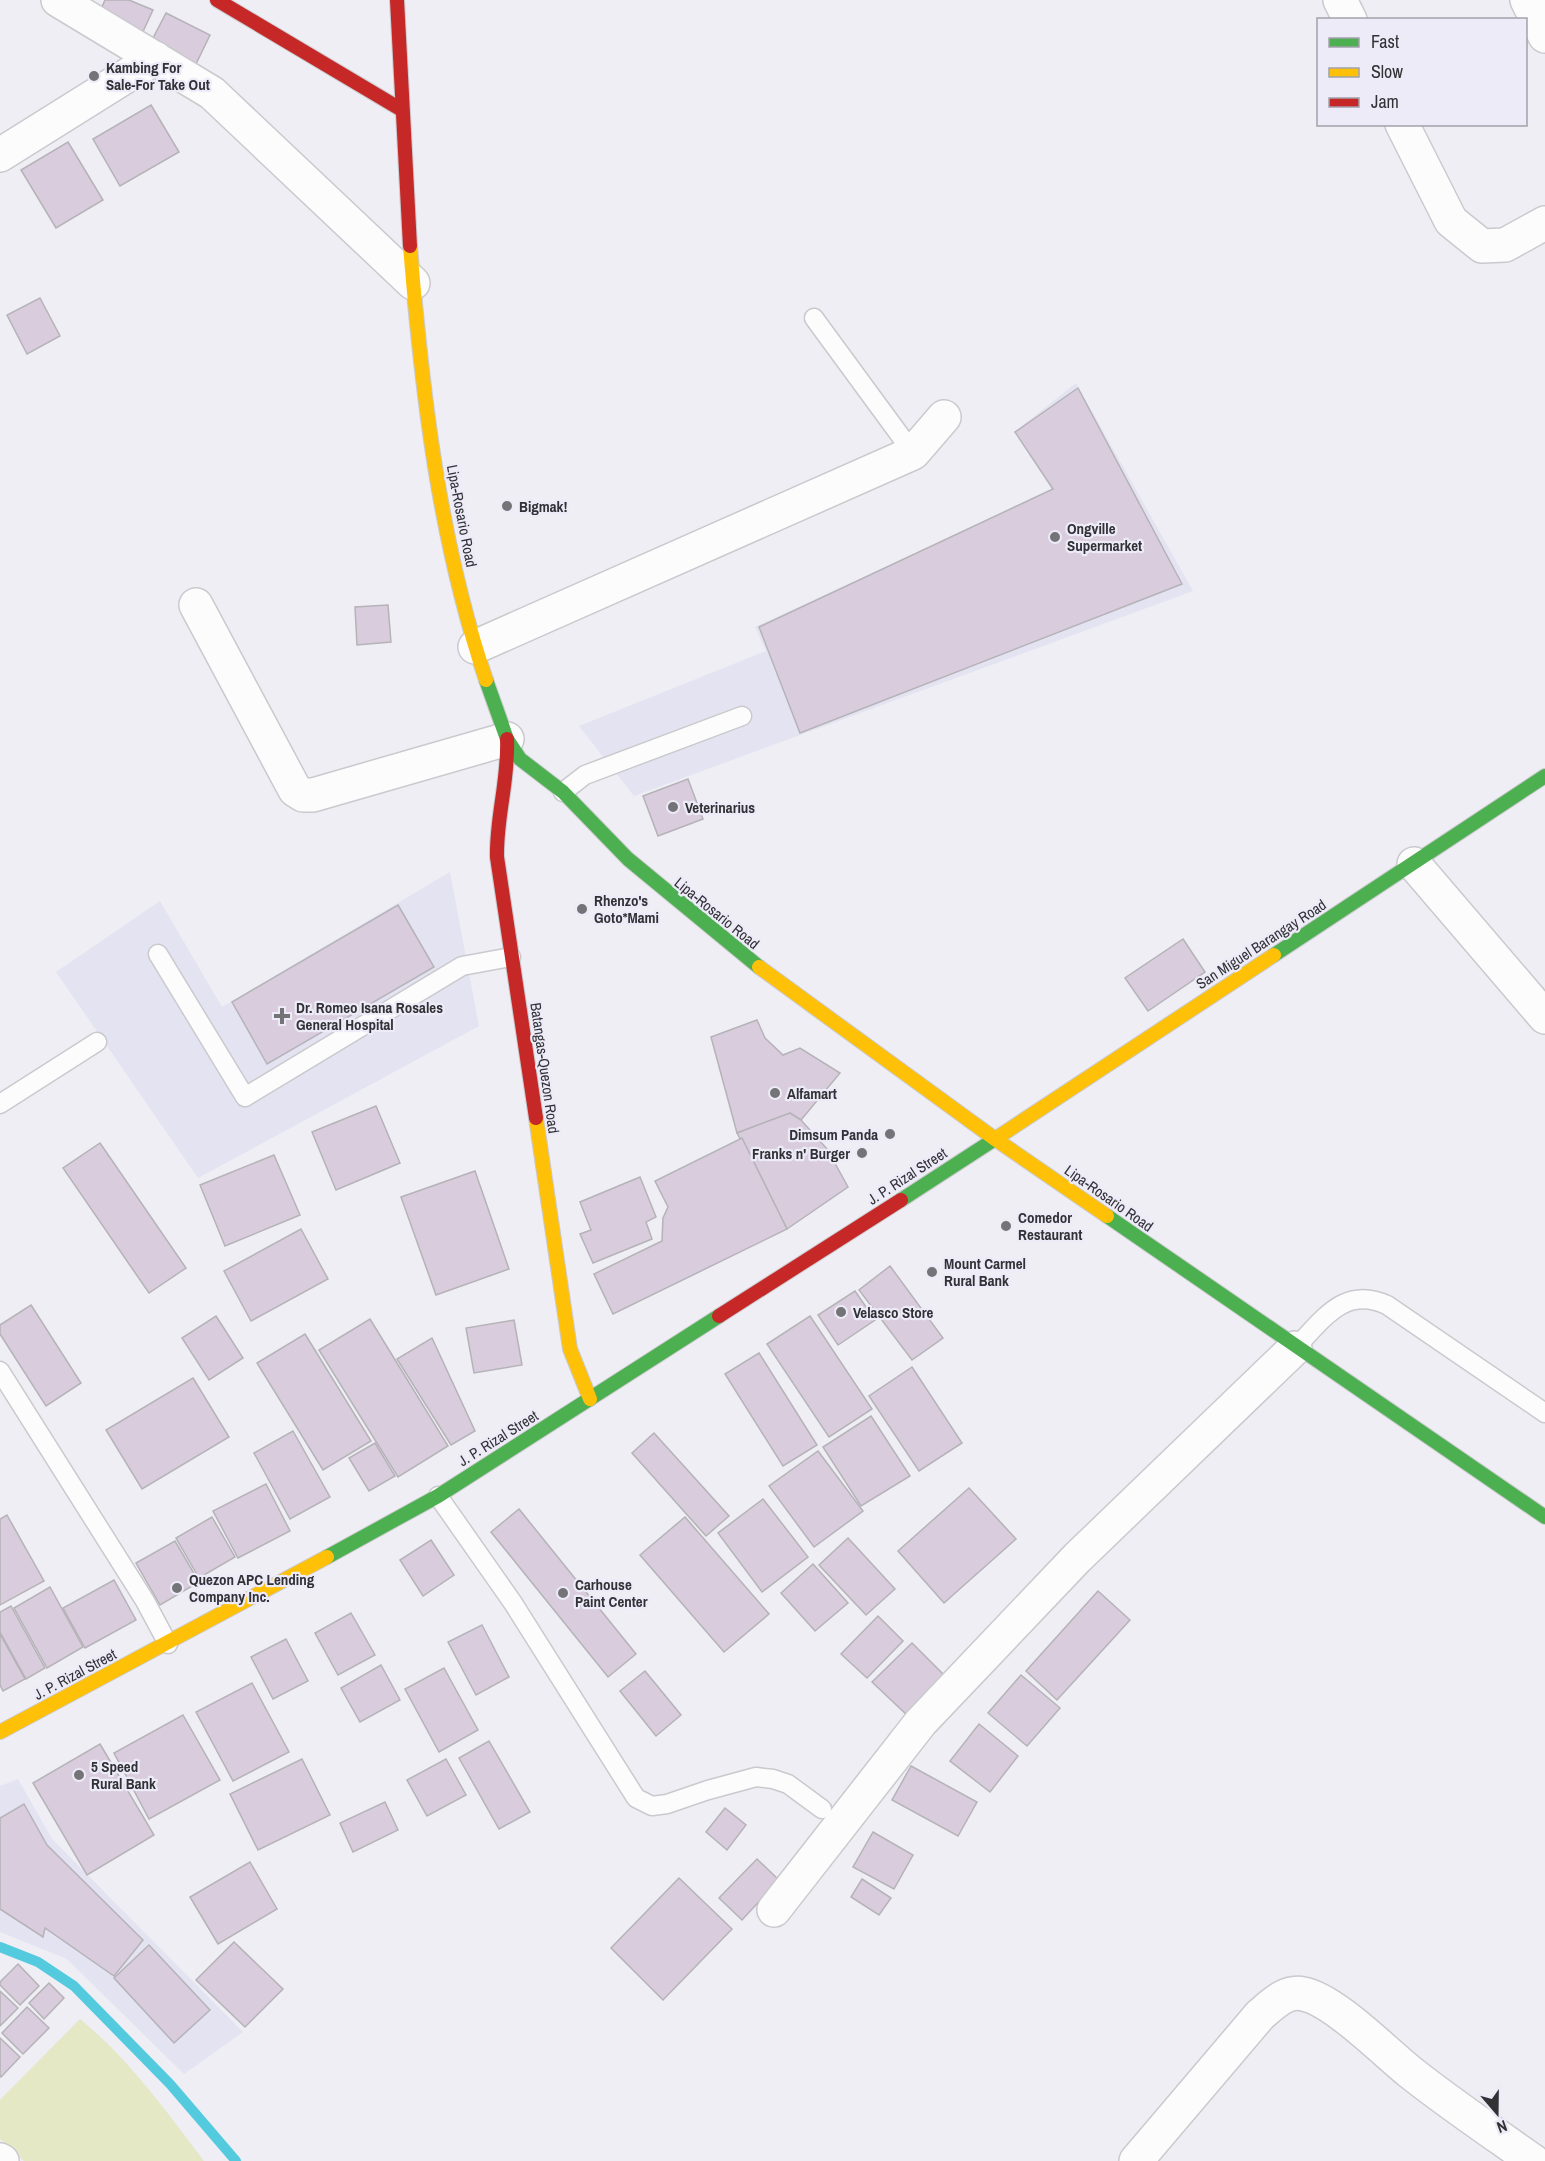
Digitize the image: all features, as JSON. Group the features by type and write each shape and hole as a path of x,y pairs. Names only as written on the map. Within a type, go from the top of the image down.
{"main road":[{"path":"217,0 402,110"},
{"name":"Lipa-Rosario Road","path":"397,0 413,284 440,495 475,648 507,739 520,759 563,792 621,853 692,915 995,1139 1295,1348 1545,1517"},
{"name":"Batangas-Quezon Road","path":"507,739 508,757 496,847 570,1349 576,1369 590,1399"},
{"name":"San Miguel Barangay Road","path":"995,1139 1545,776"},
{"name":"J. P. Rizal Street","path":"0,1732 168,1644 438,1496 995,1139"}],"street":[{"path":"58,0 212,93 413,284"},
{"path":"1340,0 1349,18"},
{"path":"1527,0 1545,36"},
{"path":"0,155 155,58"},
{"path":"1403,126 1451,221 1482,246 1505,245 1545,223"},
{"path":"475,648 913,453 944,417"},
{"path":"196,605 295,790 303,795 313,795 507,739"},
{"path":"1414,864 1545,1017"},
{"path":"774,1910 921,1722 1077,1558 1295,1348"},
{"path":"1136,2161 1260,2015 1278,2000 1297,1993 1326,2004 1410,2072 1533,2161"}],"lane":[{"path":"814,318 913,453"},
{"path":"563,792 585,775 742,716"},
{"path":"158,954 245,1096 446,975 475,962 511,957"},
{"path":"0,1104 97,1042"},
{"path":"1295,1348 1332,1310 1360,1298 1373,1299 1387,1305 1545,1413"},
{"path":"0,1371 145,1601 168,1644"},
{"path":"438,1496 513,1604 636,1798 652,1806 668,1804 756,1777 789,1784 822,1809"}],"shaded area":[{"name":"Ongville Supermarket","path":"1076,383 1193,591 634,796 579,726 766,651 755,627 1052,490 1014,432"},
{"name":"Dr. Romeo Isana Rosales General Hospital","path":"450,872 479,1026 198,1178 56,972 160,901 222,1007"},
{"path":"18,1779 52,1839 243,2032 184,2074 67,1959 0,1932 0,1786"}],"green space":[{"path":"80,2019 131,2068 204,2161 24,2161 0,2139 0,2100"}],"building":[{"path":"105,0 129,0 153,10 140,38 97,18"},
{"path":"166,13 210,35 195,66 150,44"},
{"path":"151,105 179,152 120,186 93,139"},
{"path":"68,142 103,200 56,228 21,170"},
{"path":"40,298 60,336 27,354 7,315"},
{"name":"Ongville Supermarket","path":"1078,388 1182,584 800,733 759,627 1053,489 1015,432"},
{"path":"388,605 391,642 357,645 355,607"},
{"name":"Veterinarius","path":"688,779 703,819 658,836 643,796"},
{"path":"398,905 434,967 267,1064 232,1002"},
{"path":"1183,939 1205,972 1148,1011 1125,978"},
{"name":"Alfamart","path":"757,1020 765,1038 783,1055 800,1048 840,1073 801,1120 790,1113 737,1133 711,1037"},
{"path":"376,1106 400,1163 336,1190 312,1132"},
{"path":"790,1113 801,1120 827,1149 848,1187 787,1229 737,1133"},
{"path":"742,1138 787,1229 613,1314 594,1274 662,1241 663,1218 668,1207 655,1181"},
{"path":"100,1143 186,1268 149,1293 63,1168"},
{"path":"274,1155 300,1215 225,1246 200,1185"},
{"path":"475,1171 509,1269 436,1295 401,1197"},
{"path":"640,1177 656,1217 646,1222 652,1239 593,1263 580,1234 591,1230 580,1202"},
{"path":"301,1229 328,1279 251,1321 224,1271"},
{"path":"890,1266 943,1338 912,1360 859,1290"},
{"path":"855,1291 875,1320 838,1345 818,1315"},
{"path":"31,1305 81,1383 46,1406 0,1334 0,1325"},
{"path":"216,1316 243,1358 209,1380 182,1338"},
{"path":"810,1316 872,1409 829,1437 767,1344"},
{"path":"370,1319 448,1446 398,1477 319,1350"},
{"path":"514,1320 522,1365 474,1373 466,1328"},
{"path":"305,1334 371,1441 323,1470 257,1363"},
{"path":"432,1338 475,1431 451,1445 397,1359"},
{"path":"759,1353 817,1445 783,1466 725,1374"},
{"path":"912,1367 962,1443 919,1471 869,1396"},
{"path":"193,1378 229,1437 142,1489 106,1430"},
{"path":"871,1416 910,1476 861,1506 823,1447"},
{"path":"293,1431 330,1497 290,1519 254,1453"},
{"path":"654,1433 729,1516 706,1536 632,1453"},
{"path":"375,1443 395,1476 369,1491 349,1458"},
{"path":"818,1451 863,1511 814,1547 769,1486"},
{"path":"266,1484 290,1531 238,1558 213,1511"},
{"path":"969,1488 1016,1539 944,1603 898,1551"},
{"path":"763,1499 808,1557 762,1592 718,1533"},
{"name":"Carhouse Paint Center","path":"519,1509 636,1654 608,1677 491,1532"},
{"path":"7,1515 44,1581 0,1605 0,1519"},
{"path":"212,1517 235,1557 199,1578 176,1538"},
{"path":"685,1517 769,1614 724,1652 640,1555"},
{"path":"848,1538 895,1589 866,1615 819,1565"},
{"path":"431,1540 454,1575 423,1596 400,1560"},
{"path":"175,1541 199,1582 160,1605 136,1563"},
{"path":"813,1564 848,1603 815,1631 781,1593"},
{"path":"114,1580 136,1620 85,1648 63,1608"},
{"path":"50,1587 83,1647 47,1668 14,1608"},
{"path":"1098,1591 1130,1620 1057,1700 1026,1671"},
{"path":"11,1606 45,1668 26,1679 0,1632 0,1612"},
{"path":"351,1613 375,1655 338,1675 315,1633"},
{"path":"878,1616 903,1641 867,1678 841,1654"},
{"path":"482,1625 509,1677 476,1695 448,1642"},
{"path":"0,1634 25,1679 3,1691 0,1685"},
{"path":"286,1639 308,1681 273,1699 251,1657"},
{"path":"912,1643 947,1678 909,1717 872,1682"},
{"path":"381,1665 400,1700 360,1722 341,1688"},
{"path":"444,1668 478,1730 439,1752 405,1689"},
{"path":"645,1671 681,1715 656,1736 620,1691"},
{"path":"1021,1675 1060,1708 1027,1746 988,1713"},
{"path":"252,1683 289,1752 233,1781 196,1712"},
{"path":"183,1715 220,1780 149,1819 114,1753"},
{"path":"979,1724 1018,1756 990,1792 950,1761"},
{"path":"489,1741 530,1812 499,1829 459,1758"},
{"path":"100,1744 154,1835 87,1875 33,1783"},
{"path":"302,1759 330,1815 258,1850 230,1794"},
{"path":"446,1759 466,1795 427,1816 407,1780"},
{"path":"911,1766 977,1802 958,1836 892,1800"},
{"path":"385,1802 398,1830 353,1852 340,1823"},
{"path":"24,1804 47,1845 143,1940 114,1976 45,1928 43,1937 0,1909 0,1818"},
{"path":"725,1808 746,1825 727,1850 706,1832"},
{"path":"873,1832 913,1855 894,1889 853,1867"},
{"path":"757,1859 779,1880 742,1920 719,1898"},
{"path":"250,1862 277,1909 218,1944 190,1897"},
{"path":"679,1878 732,1929 663,2000 611,1948"},
{"path":"862,1879 891,1898 879,1915 851,1897"},
{"path":"234,1942 283,1989 245,2027 196,1980"},
{"path":"149,1945 210,2010 174,2043 114,1978"},
{"path":"18,1964 39,1986 20,2005 0,1985 0,1982"},
{"path":"49,1983 64,1998 44,2019 29,2003"},
{"path":"0,1991 18,2008 0,2026"},
{"path":"27,2007 49,2028 23,2054 2,2033"},
{"path":"0,2038 20,2057 1,2077 0,2075"}],"waterway":[{"path":"0,1947 38,1962 74,1986 170,2084 236,2161"}],"traffic: fast":[{"path":"486,680 507,739 520,759 563,792 628,859 759,967"},
{"path":"1274,955 1545,776"},
{"path":"901,1200 995,1139"},
{"path":"1107,1216 1545,1517"},
{"path":"327,1557 438,1496 719,1316"}],"traffic: slow":[{"path":"410,246 420,356 444,520 456,574 486,680"},
{"path":"995,1139 1274,955"},
{"path":"759,967 995,1139 1107,1216"},
{"path":"536,1118 570,1349 590,1399"},
{"path":"0,1732 327,1557"}],"traffic: jam":[{"path":"217,0 402,110"},
{"path":"397,0 410,246"},
{"path":"507,739 497,857 536,1118"},
{"path":"719,1316 901,1200"}],"place":[{"name":"Kambing For Sale-For Take Out","path":"94,76"},
{"name":"Bigmak!","path":"507,506"},
{"name":"Ongville Supermarket","path":"1055,537"},
{"name":"Veterinarius","path":"673,807"},
{"name":"Rhenzo's Goto*Mami","path":"582,909"},
{"name":"Dr. Romeo Isana Rosales General Hospital","path":"282,1016"},
{"name":"Alfamart","path":"775,1093"},
{"name":"Dimsum Panda","path":"890,1134"},
{"name":"Franks n' Burger","path":"862,1153"},
{"name":"Comedor Restaurant","path":"1006,1226"},
{"name":"Mount Carmel Rural Bank","path":"932,1272"},
{"name":"Velasco Store","path":"841,1312"},
{"name":"Quezon APC Lending Company Inc.","path":"177,1588"},
{"name":"Carhouse Paint Center","path":"563,1593"},
{"name":"5 Speed Rural Bank","path":"79,1775"}]}
